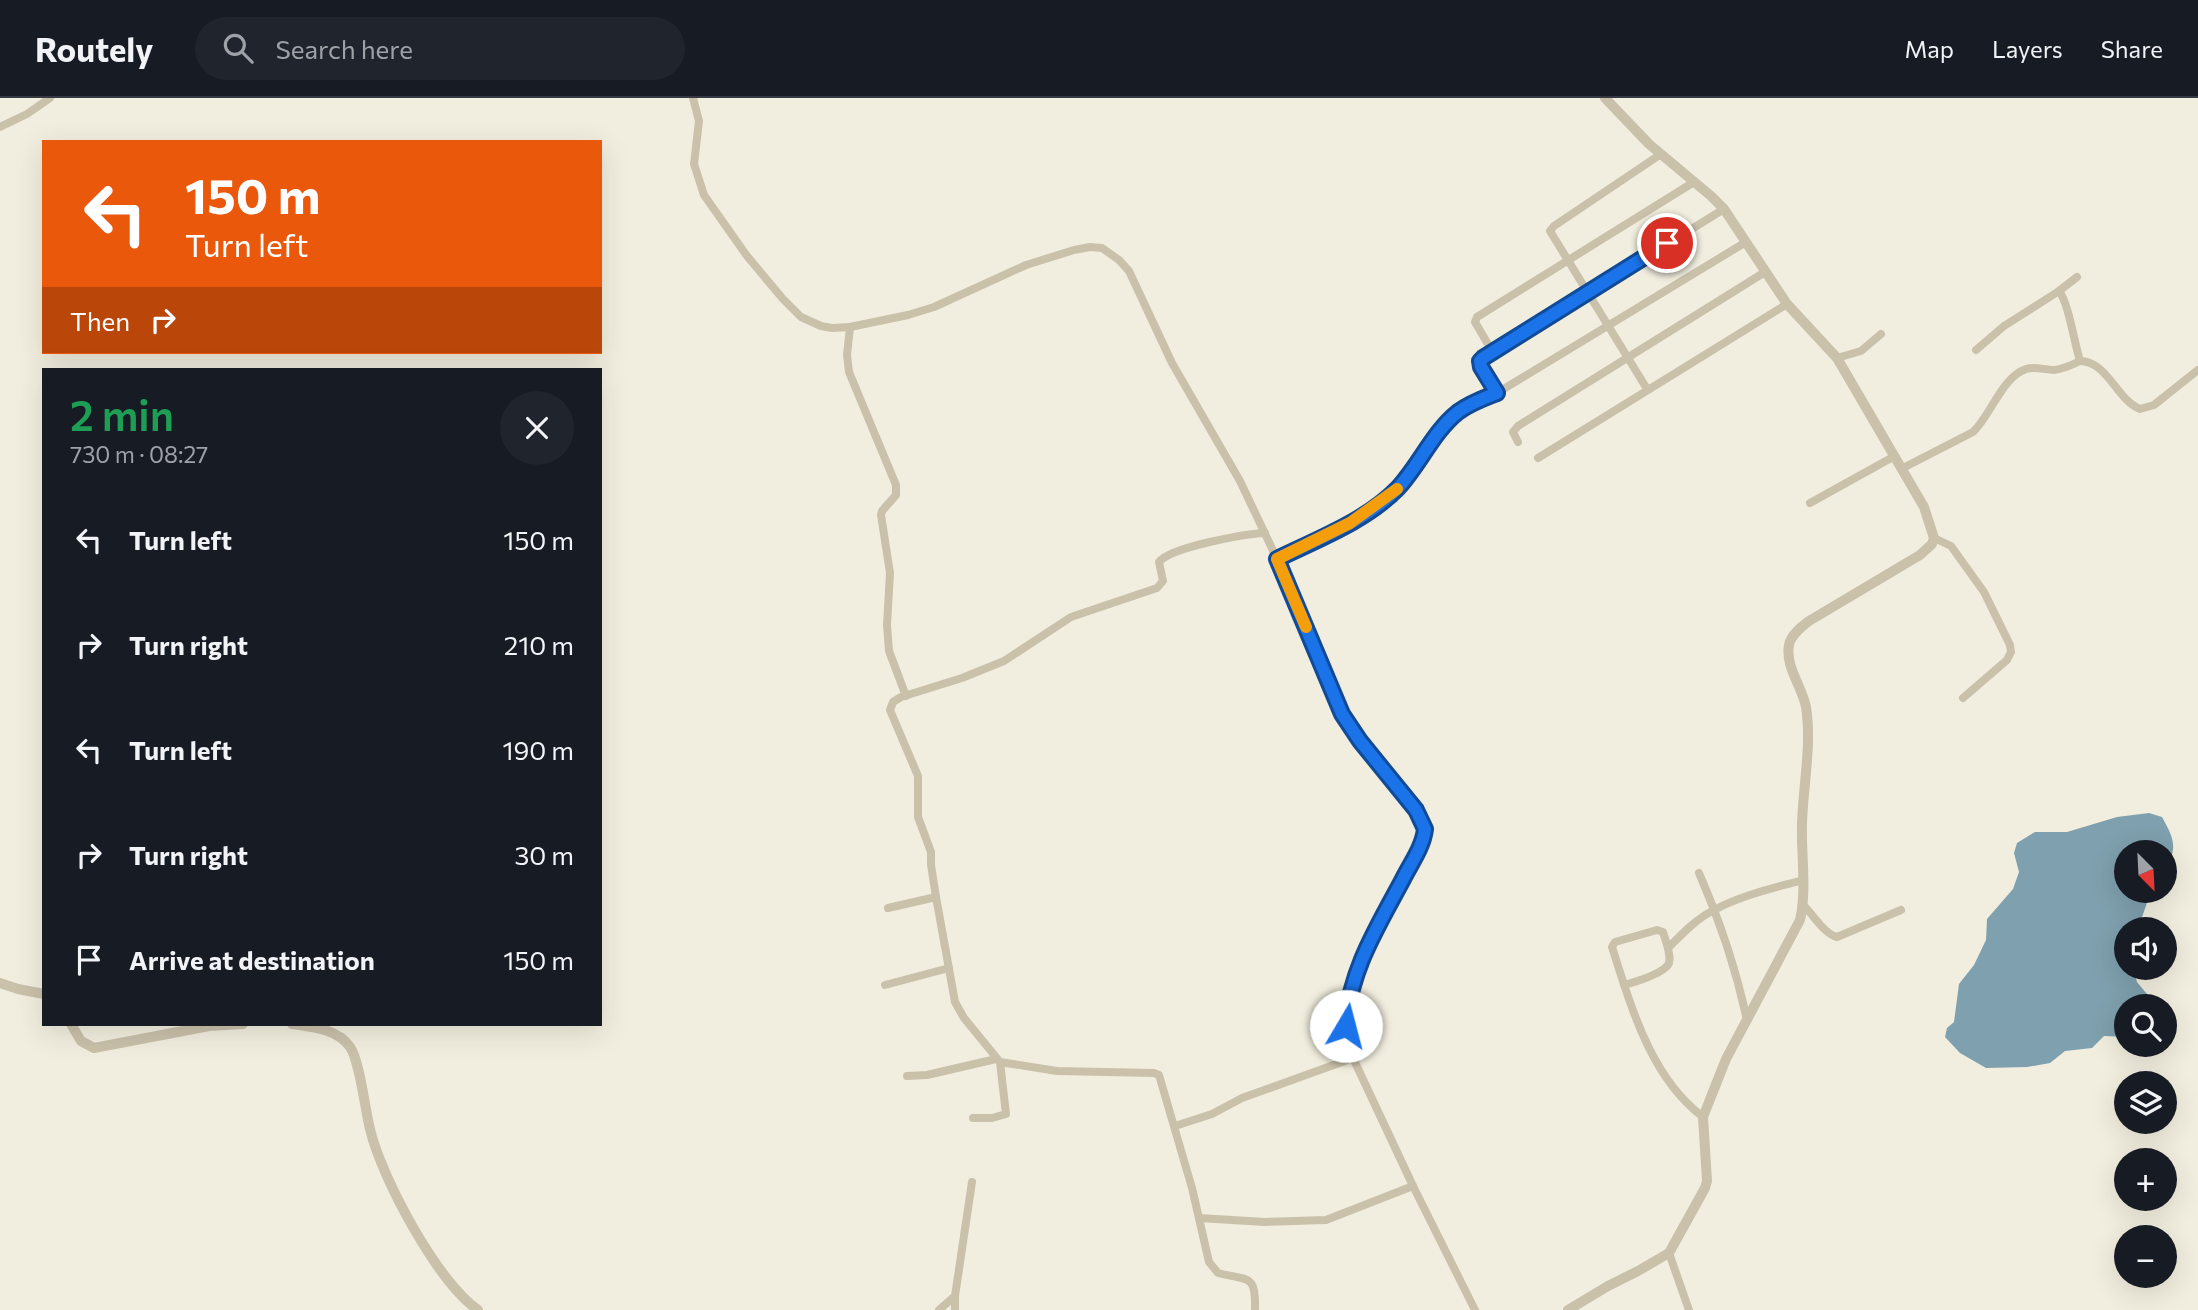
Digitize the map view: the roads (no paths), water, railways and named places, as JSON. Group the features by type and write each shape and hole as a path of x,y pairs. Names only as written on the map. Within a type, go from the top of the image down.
{"street":[{"path":"0,127 27,114 50,98"},
{"path":"693,98 699,121 694,164 699,185 710,205 747,256 793,310 821,326 850,327 881,322 934,307 996,278 1063,253 1090,247 1102,248 1129,271 1172,363 1230,463 1265,533 1342,714 1360,741 1416,810 1425,829 1418,851 1360,961 1353,979 1346,1026 1353,1058 1475,1310"},
{"path":"1568,1310 1669,1253 1707,1181 1703,1116 1716,1081 1800,920 1803,905 1802,826 1807,714 1790,661 1791,640 1809,621 1920,555 1934,538 1924,507 1836,358 1787,304 1724,209 1649,144 1605,98"},
{"path":"1647,389 1550,229 1661,154"},
{"path":"1492,351 1476,326 1477,317 1694,182"},
{"path":"1497,393 1480,364 1483,358 1724,209"},
{"path":"1277,559 1350,523 1385,499 1409,474 1448,420 1474,402 1497,393 1746,242"},
{"path":"1518,442 1514,429 1765,272"},
{"path":"1976,350 2004,326 2077,277"},
{"path":"2059,291 2066,303 2080,361"},
{"path":"1538,458 1787,304"},
{"path":"850,327 847,355 849,372 882,449 896,491 881,515 890,573 887,625 889,651 906,696"},
{"path":"1836,358 1861,351 1881,334"},
{"path":"1901,468 1973,432 1982,424 2000,392 2021,371 2037,367 2062,369 2080,361 2093,364 2126,401 2140,410 2154,405 2198,370"},
{"path":"1810,503 1893,457"},
{"path":"973,1118 992,1118 1006,1114 998,1060 958,1010 953,995 931,852 918,817 918,776 890,710 893,702 1004,662 1071,617 1157,587 1163,581 1159,562 1169,554 1216,540 1265,533"},
{"path":"1934,538 1951,546 1984,592 2010,645 2011,652 2007,660 1963,698"},
{"path":"1699,873 1726,940 1747,1020"},
{"path":"1668,948 1688,928 1715,910 1752,895 1803,880"},
{"path":"888,908 936,897"},
{"path":"1803,905 1826,932 1836,937 1900,910"},
{"path":"1624,985 1648,977 1666,967 1670,961 1661,930 1615,942 1612,947 1628,998 1651,1049 1674,1091 1703,1116"},
{"path":"885,985 949,968"},
{"path":"0,983 42,994"},
{"path":"72,1026 81,1041 94,1048 209,1026"},
{"path":"301,1026 333,1033 349,1046 355,1058 374,1145 402,1205 444,1277 461,1297 478,1310"},
{"path":"1175,1126 1212,1114 1242,1098 1353,1058"},
{"path":"907,1076 927,1075 998,1060 1057,1071 1157,1074 1162,1081 1175,1126 1209,1262 1212,1269 1218,1273 1250,1281 1255,1292 1255,1310"},
{"path":"955,1310 972,1182"},
{"path":"1199,1219 1265,1222 1326,1220 1413,1186"},
{"path":"1669,1253 1689,1310"},
{"path":"939,1310 955,1296"}],"water":[{"path":"2149,813 2162,817 2172,840 2114,840 2114,903 2147,903 2142,917 2114,917 2114,980 2136,980 2147,994 2114,994 2114,1036 2104,1036 2092,1048 2065,1051 2050,1063 2027,1067 1986,1068 1960,1053 1945,1037 1947,1028 1954,1022 1959,984 1974,965 1986,940 1987,919 2013,889 2019,872 2014,853 2017,843 2035,832 2067,832 2117,817"}]}
